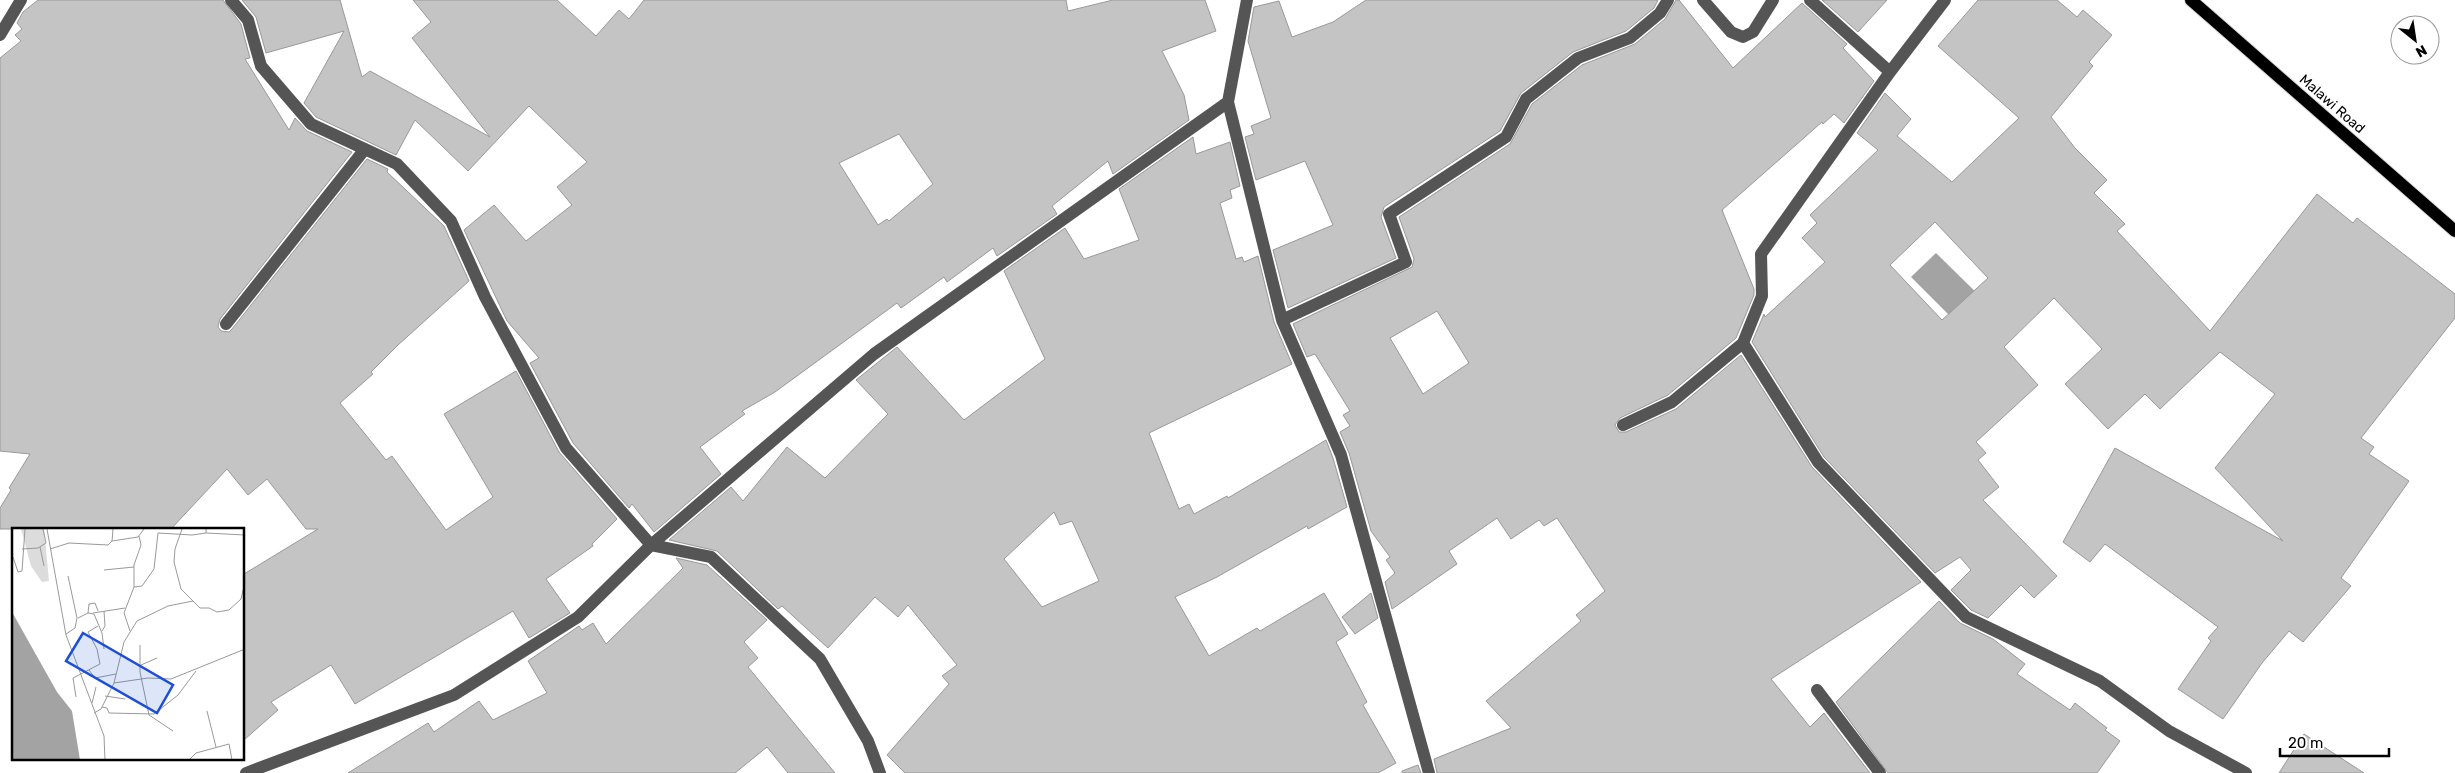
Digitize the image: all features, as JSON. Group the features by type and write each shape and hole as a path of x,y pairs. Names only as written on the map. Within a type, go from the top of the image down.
{"main road":[{"name":"Malawi Road","path":"2191,0 2455,230"}],"street":[{"path":"0,35 21,0"},
{"path":"232,0 248,20 261,66 311,124 397,164 452,221 485,297 566,448 651,545 711,556 820,659 868,741 880,773"},
{"path":"1247,0 1228,102 1282,320 1341,455 1429,773"},
{"path":"1282,320 1406,262 1389,214 1506,137 1526,99 1578,58 1630,38 1660,13 1668,0"},
{"path":"1703,0 1732,32 1743,37 1753,32 1773,0"},
{"path":"1810,0 1890,72"},
{"path":"1623,425 1672,402 1743,343 1762,296 1761,254 1890,72 1945,0"},
{"path":"246,773 454,694 578,617 651,545 874,354 1228,102"},
{"path":"226,324 365,148"},
{"path":"1743,343 1818,462 1966,616 2100,681 2169,731 2246,773"},
{"path":"1817,690 1880,773"}],"shaded area":[{"path":"1936,253 1992,308 1967,333 1911,277"}],"building":[{"path":"38,0 223,0 241,24 250,58 245,59 289,130 295,118 307,131 352,152 220,319 218,327 221,331 229,332 232,329 367,159 388,169 387,172 444,226 469,281 398,345 371,372 373,374 340,403 386,460 392,456 446,530 493,497 444,414 516,371 559,452 617,519 592,544 593,546 546,579 570,613 529,638 513,611 355,704 331,665 271,702 278,710 245,739 245,573 318,529 306,529 267,479 248,495 227,469 172,528 0,529 0,508 11,490 9,488 30,454 0,451 0,58 21,41 15,35 22,29 17,23 23,12"},
{"path":"242,0 340,0 362,77 370,71 490,137 412,38 431,22 413,0 557,0 596,36 619,10 629,19 644,0 1066,0 1068,11 1113,0 1205,0 1216,31 1162,51 1184,95 1189,120 1113,174 1108,161 1052,206 1057,214 997,256 993,248 947,282 944,277 901,308 897,303 775,392 742,411 745,414 700,447 721,474 654,532 632,504 629,508 573,443 530,363 539,358 507,321 464,230 494,205 526,241 572,205 557,187 587,162 529,106 468,171 415,120 396,155 316,117 304,103 344,31 266,53 256,17","holes":["899,134 933,184 889,221 887,219 878,225 839,163"]},
{"path":"1366,0 1658,0 1654,8 1626,31 1573,52 1521,93 1500,131 1384,207 1381,217 1396,258 1288,308 1273,250 1333,225 1305,161 1256,180 1245,137 1254,134 1251,126 1271,118 1248,41 1254,7 1279,1 1292,37 1333,22"},
{"path":"1676,0 1679,0 1733,68 1802,3 1847,44 1843,48 1874,81 1844,123 1834,114 1823,124 1822,122 1722,210 1754,289 1754,295 1736,338 1668,395 1620,418 1615,425 1619,432 1626,432 1676,409 1741,355 1812,467 1921,582 1771,679 1810,727 1824,713 1870,773 1437,773 1434,759 1511,728 1486,701 1581,621 1576,615 1605,591 1557,518 1544,526 1539,520 1511,539 1497,518 1449,551 1457,564 1392,609 1385,582 1395,573 1386,560 1390,557 1371,531 1349,453 1340,432 1350,426 1343,415 1350,411 1315,354 1307,357 1293,324 1412,267 1414,259 1399,217 1510,144 1532,104 1582,65 1635,44 1665,19","holes":["1437,311 1469,363 1423,394 1390,338"]},
{"path":"1822,0 1887,0 1858,32"},
{"path":"1978,0 2057,0 2077,17 2083,10 2112,35 2089,62 2093,66 2051,117 2075,148 2107,180 2094,193 2125,224 2117,231 2210,331 2317,194 2353,223 2357,218 2455,294 2455,318 2361,438 2374,447 2369,454 2409,481 2341,578 2351,586 2303,642 2289,631 2262,663 2223,719 2178,689 2211,641 2208,638 2218,627 2105,544 2090,562 2063,542 2115,448 2283,541 2215,468 2275,394 2220,352 2160,409 2145,394 2108,429 2065,384 2102,349 2054,298 2004,347 2038,385 1976,442 1986,453 1978,460 1999,487 1983,500 2057,576 2034,598 2021,585 1988,618 1971,610 1951,590 1971,570 1960,557 1935,573 1824,457 1752,342 1764,314 1765,317 1825,262 1802,238 1817,223 1810,215 1878,150 1857,133 1885,93 1911,119 1897,136 1952,182 2019,118 1938,46","holes":["1935,222 1988,278 1942,320 1890,265"]},
{"path":"1193,137 1196,154 1230,142 1240,186 1230,190 1232,198 1220,203 1236,259 1242,257 1244,262 1258,256 1274,322 1292,364 1149,433 1179,509 1189,504 1194,514 1227,496 1228,498 1326,440 1347,507 1308,529 1307,526 1217,577 1175,597 1209,656 1257,628 1260,631 1324,593 1348,634 1336,642 1367,702 1363,705 1396,763 1378,773 905,773 887,755 949,684 942,676 957,665 908,605 898,617 875,597 828,648 782,606 778,609 717,551 669,540 731,487 743,501 787,447 825,478 888,414 856,380 897,347 964,420 1045,359 1004,271 1065,228 1084,259 1139,240 1119,189","holes":["1054,512 1060,525 1072,521 1099,581 1042,607 1004,559"]},
{"path":"676,558 707,565 767,620 744,642 758,658 748,667 835,773 788,773 767,747 735,773 348,773 428,723 434,732 479,701 493,720 547,693 528,661 579,626 582,630 593,623 606,644 683,568"},
{"path":"1371,593 1378,618 1355,634 1342,617"},
{"path":"1939,601 1960,623 1993,639 2025,664 2017,674 2070,710 2075,703 2107,728 2105,730 2120,741 2097,773 1888,773 1836,702"},
{"path":"2304,734 2364,773 2279,773"},
{"path":"1418,765 1421,773 1402,773 1402,771"}]}
